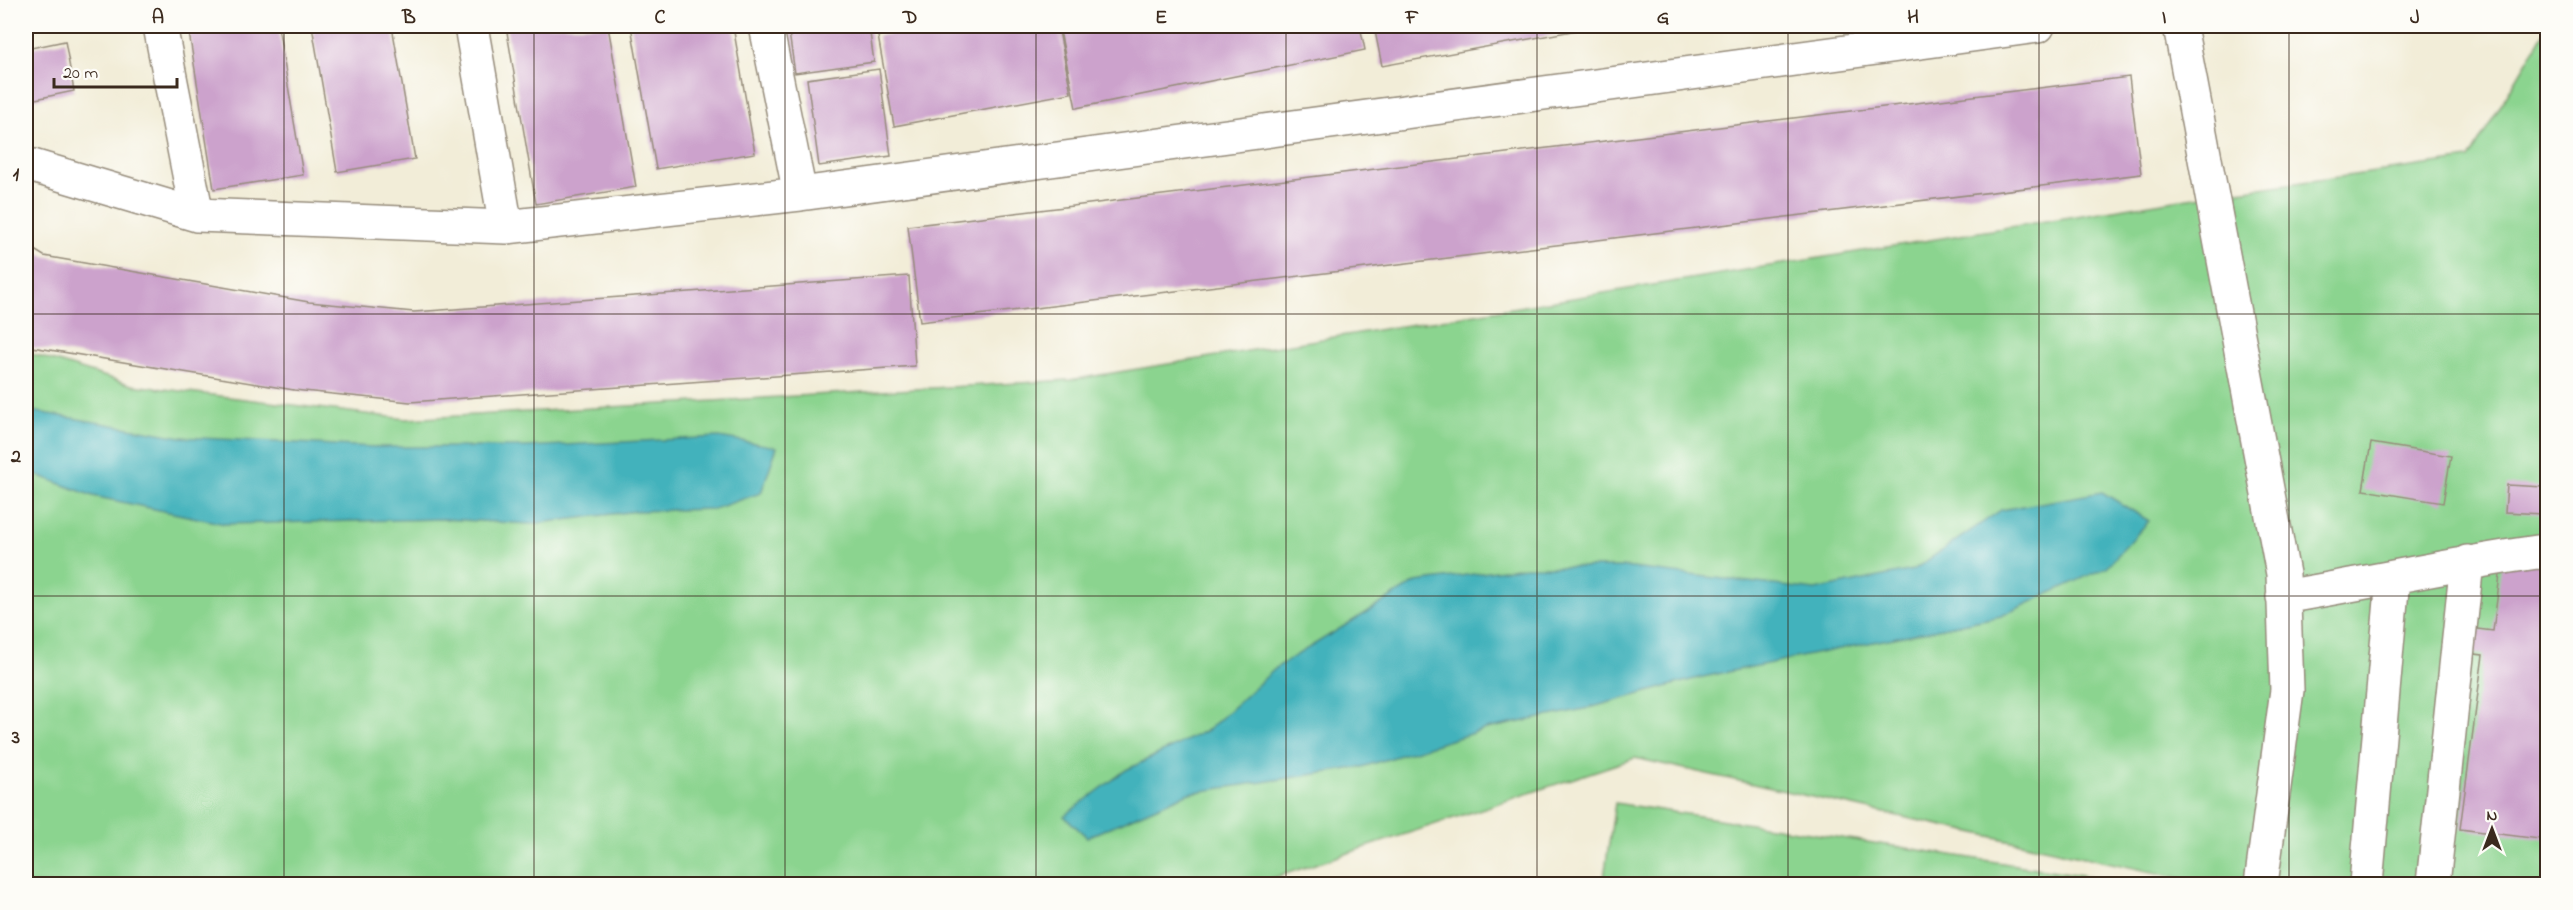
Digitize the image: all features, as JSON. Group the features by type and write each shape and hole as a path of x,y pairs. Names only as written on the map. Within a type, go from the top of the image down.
{"street":[{"path":"160,26 197,215"},
{"path":"471,26 506,227"},
{"path":"766,26 800,194"},
{"path":"26,164 197,215 506,227 800,194 2038,26"},
{"path":"2180,26 2283,574 2287,690 2261,885"},
{"path":"2283,597 2393,578 2467,562 2537,552 2547,553"},
{"path":"2433,885 2467,562"},
{"path":"2366,885 2393,578"}],"green space":[{"path":"2547,27 2547,884 2207,884 1635,758 1255,884 26,884 26,352 132,385 406,419 1070,380 2181,199 2469,159"},
{"path":"1615,803 2113,880 2113,884 1603,884"}],"water":[{"path":"26,410 181,437 375,447 525,447 719,437 777,447 761,493 714,509 637,511 531,524 443,519 225,524 93,496 26,471"},
{"path":"2102,492 2149,521 2107,567 2001,616 1698,678 1589,708 1486,729 1362,767 1189,793 1087,837 1064,816 1126,770 1209,729 1277,667 1416,582 1525,567 1624,567 1815,590 1913,570 2001,510"}],"building":[{"path":"188,26 278,26 303,175 214,189"},
{"path":"312,26 392,26 415,159 337,172"},
{"path":"506,26 608,26 636,187 536,204"},
{"path":"631,26 733,26 755,153 656,169"},
{"path":"788,26 869,26 874,62 795,73"},
{"path":"936,26 1058,26 1071,93 894,126 878,36"},
{"path":"1059,26 1360,26 1365,50 1076,108"},
{"path":"1374,26 1594,26 1594,27 1382,66"},
{"path":"65,41 74,91 26,101 26,49"},
{"path":"879,69 891,156 819,166 807,79"},
{"path":"2129,77 2141,174 920,322 908,226"},
{"path":"26,245 44,256 309,302 414,312 909,276 915,366 410,402 294,390 26,346"},
{"path":"2371,443 2451,456 2443,503 2363,490"},
{"path":"2507,485 2544,487 2542,514 2505,512"},
{"path":"2502,559 2547,565 2547,840 2460,829 2483,655 2458,652 2462,627 2493,631"}]}
